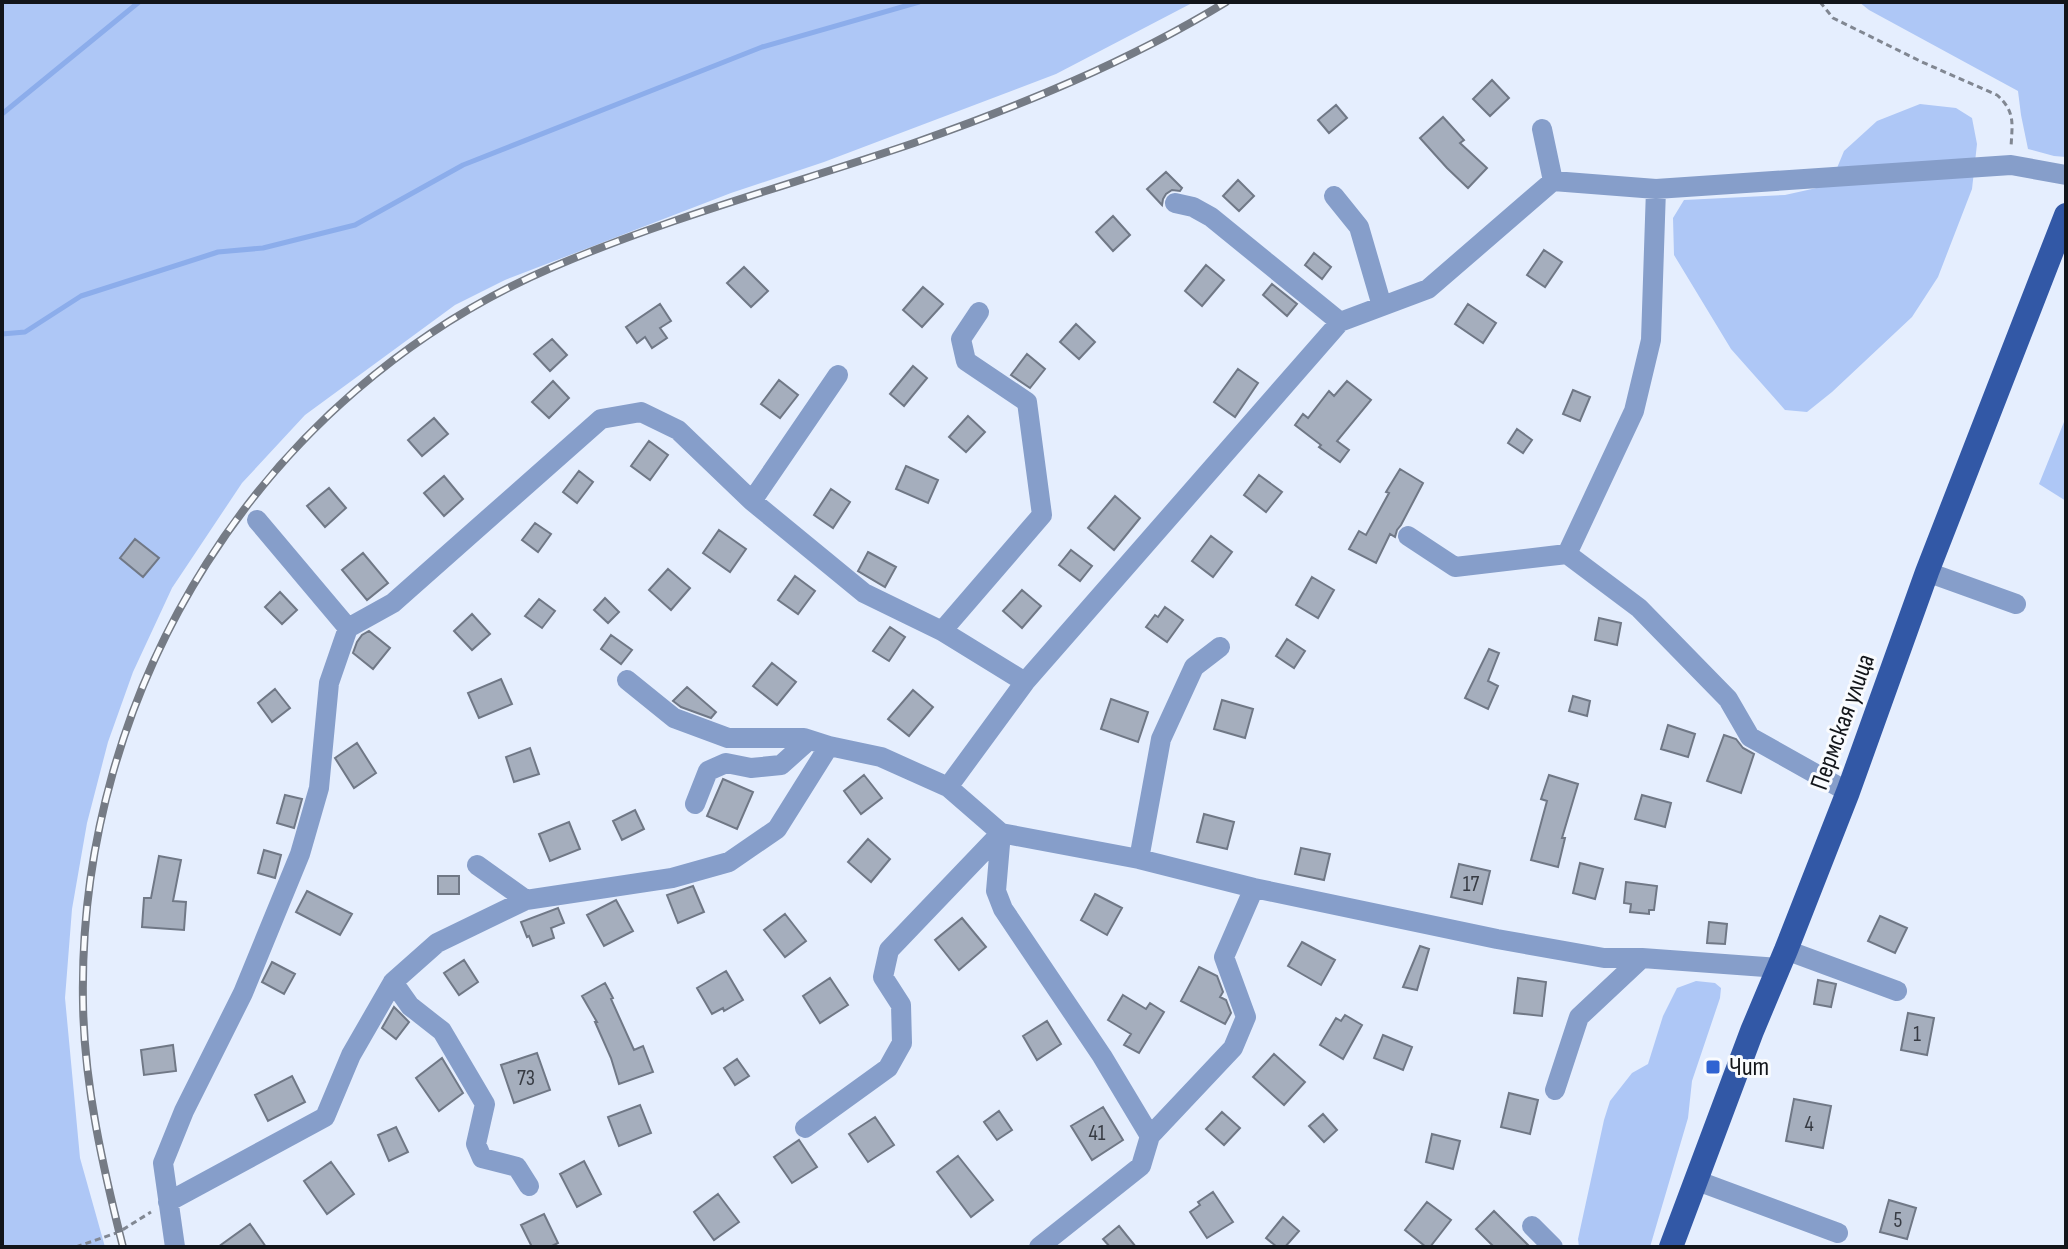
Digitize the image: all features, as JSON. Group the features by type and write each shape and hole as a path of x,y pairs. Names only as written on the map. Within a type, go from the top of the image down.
{"main road":[{"name":"Пермская улица","path":"1671,1247 1752,1031 1848,792 1927,572 2066,215"}],"street":[{"path":"1542,129 1553,181"},
{"path":"948,787 1025,682 1340,322 1428,289 1553,181 1656,189 2011,165 2066,175"},
{"path":"1567,554 1634,411 1651,340 1656,189"},
{"path":"1334,196 1359,227 1382,306"},
{"path":"1175,203 1193,207 1211,217 1340,322"},
{"path":"942,631 1042,515 1027,402 966,361 961,339 979,312"},
{"path":"752,501 838,375"},
{"path":"175,1247 163,1163 184,1111 243,993 300,854 319,788 329,683 348,628 393,603 601,419 641,412 678,430 752,501 864,593 942,631 1025,682"},
{"path":"257,520 348,628"},
{"path":"1408,536 1455,567 1567,554 1639,608 1728,699 1750,737 1848,792"},
{"path":"1927,572 2016,604"},
{"path":"1139,859 1161,739 1194,667 1220,647"},
{"path":"627,680 674,718 728,738 809,740 881,757 948,787 1001,833 1139,859 1254,888 1497,939 1604,958 1782,959 1897,991"},
{"path":"695,804 708,771 726,763 751,768 781,765 809,740"},
{"path":"168,1202 325,1117 351,1055 393,982 437,943 526,900 672,878 729,862 777,829 829,746"},
{"path":"805,1128 888,1068 902,1043 901,1005 883,977 889,950 1001,833"},
{"path":"1001,833 996,891 1003,909 1102,1056 1150,1136"},
{"path":"477,865 526,900"},
{"path":"1039,1247 1141,1166 1150,1136 1233,1048 1246,1017 1224,957 1254,888"},
{"path":"1555,1090 1579,1017 1642,958"},
{"path":"393,982 410,1006 442,1031 485,1104 476,1144 482,1158 517,1167 529,1186"},
{"path":"1695,1180 1838,1233"},
{"path":"1532,1226 1553,1247"}],"path":[{"path":"1820,2 1833,18 1997,95 2011,113 2011,165"},
{"path":"76,1247 119,1232 168,1202"}],"shaded area":[{"path":"2,2 1194,2 1056,74 824,162 731,193 505,280 455,305 305,415 242,483 172,588 133,672 108,742 87,823 72,909 65,998 80,1158 105,1247 2,1247"},
{"path":"1859,2 2066,2 2066,157 2028,149 2018,91"},
{"path":"1920,104 1956,108 1972,118 1977,144 1972,189 1938,277 1912,317 1832,392 1807,412 1785,410 1731,349 1674,255 1673,218 1684,200 1785,195 1830,185 1844,151 1877,121"},
{"path":"2066,417 2066,501 2039,484"},
{"path":"1696,981 1715,983 1721,988 1720,998 1692,1081 1688,1118 1650,1247 1579,1247 1578,1239 1610,1101 1632,1073 1648,1064 1663,1016 1677,988"}],"building":[{"path":"1492,80 1509,98 1490,116 1473,99"},
{"path":"1336,105 1347,118 1329,133 1318,120"},
{"path":"1443,117 1464,140 1460,143 1487,168 1468,188 1420,138"},
{"path":"1166,172 1182,188 1166,194 1162,205 1147,189"},
{"path":"1238,180 1254,196 1239,211 1223,196"},
{"path":"1113,216 1130,235 1113,251 1096,232"},
{"path":"1544,250 1562,262 1545,287 1527,275"},
{"path":"1314,253 1331,267 1322,279 1305,265"},
{"path":"1206,265 1224,280 1202,306 1185,291"},
{"path":"744,267 768,291 751,307 727,283"},
{"path":"1272,284 1297,304 1287,316 1263,295"},
{"path":"923,287 943,304 922,327 903,310"},
{"path":"660,304 671,321 660,328 667,338 652,348 645,337 637,343 626,327"},
{"path":"1468,304 1496,323 1483,343 1455,324"},
{"path":"1076,324 1095,342 1079,359 1060,342"},
{"path":"552,339 567,355 550,371 534,354"},
{"path":"1027,354 1045,369 1030,388 1011,375"},
{"path":"913,366 927,378 904,406 890,394"},
{"path":"1238,369 1258,383 1235,417 1214,402"},
{"path":"779,380 798,395 780,418 761,404"},
{"path":"553,381 569,398 549,418 532,402"},
{"path":"1347,381 1371,400 1337,441 1349,450 1340,462 1295,425 1303,414 1308,418 1329,391 1334,396"},
{"path":"1573,390 1590,397 1580,421 1563,414"},
{"path":"968,416 985,432 966,452 949,437"},
{"path":"434,418 448,434 422,456 408,440"},
{"path":"1517,429 1532,440 1523,453 1508,443"},
{"path":"649,441 668,455 650,480 631,466"},
{"path":"906,466 938,480 928,503 896,489"},
{"path":"1400,469 1423,483 1395,537 1390,534 1376,563 1349,549 1359,531 1366,535"},
{"path":"579,471 593,482 577,503 563,492"},
{"path":"1259,475 1282,492 1266,512 1244,495"},
{"path":"444,476 463,499 444,516 424,493"},
{"path":"329,488 346,508 325,527 307,506"},
{"path":"831,489 850,502 833,528 814,515"},
{"path":"1115,496 1140,518 1114,550 1088,528"},
{"path":"535,523 551,534 538,552 522,540"},
{"path":"719,530 746,549 730,572 703,553"},
{"path":"1211,536 1232,552 1213,577 1192,561"},
{"path":"135,539 159,558 143,577 120,558"},
{"path":"1071,550 1092,566 1080,581 1059,565"},
{"path":"868,552 896,567 885,587 858,571"},
{"path":"363,553 388,583 367,600 342,570"},
{"path":"668,569 690,588 671,610 649,590"},
{"path":"795,576 815,591 798,614 778,600"},
{"path":"1312,577 1334,590 1318,618 1296,605"},
{"path":"1022,590 1041,606 1022,628 1003,611"},
{"path":"280,592 297,610 282,624 265,607"},
{"path":"605,598 619,612 608,623 594,610"},
{"path":"539,599 555,611 542,628 525,616"},
{"path":"1165,607 1183,620 1167,642 1146,627"},
{"path":"472,614 490,634 472,650 454,631"},
{"path":"1599,618 1621,623 1617,645 1595,640"},
{"path":"890,627 905,637 889,661 873,651"},
{"path":"369,631 390,648 373,669 353,653 362,635"},
{"path":"611,635 632,650 621,664 601,649"},
{"path":"1287,639 1305,651 1294,668 1276,656"},
{"path":"1489,649 1499,653 1488,681 1498,686 1488,709 1465,698"},
{"path":"772,663 796,682 777,705 753,686"},
{"path":"501,679 512,704 479,718 468,693"},
{"path":"687,687 716,712 711,718 673,701"},
{"path":"275,689 290,708 272,722 258,703"},
{"path":"913,690 933,707 909,736 888,719"},
{"path":"1573,696 1590,701 1587,716 1569,711"},
{"path":"1111,699 1148,712 1138,742 1101,729"},
{"path":"1222,700 1253,709 1245,738 1214,729"},
{"path":"1668,725 1695,734 1688,757 1661,749"},
{"path":"1724,735 1736,739 1743,748 1754,754 1741,793 1707,781"},
{"path":"357,743 376,773 354,788 335,758"},
{"path":"530,748 539,774 514,782 506,757"},
{"path":"864,775 882,798 861,814 844,791"},
{"path":"1549,775 1578,784 1562,838 1565,838 1558,867 1531,860 1547,801 1541,799"},
{"path":"723,779 753,792 737,829 707,816"},
{"path":"285,795 302,799 294,828 277,823"},
{"path":"1642,795 1671,803 1665,827 1635,819"},
{"path":"635,810 644,829 622,840 613,821"},
{"path":"1204,814 1234,822 1227,849 1197,842"},
{"path":"569,822 580,849 550,861 539,834"},
{"path":"868,839 890,859 871,882 848,862"},
{"path":"1301,848 1330,854 1324,880 1295,874"},
{"path":"264,850 281,855 275,878 258,873"},
{"path":"159,856 181,860 173,901 186,902 184,930 142,927 144,898 151,898"},
{"path":"1580,863 1603,869 1595,899 1573,893"},
{"path":"1459,864 1490,871 1482,904 1451,897"},
{"path":"438,876 459,876 459,894 438,894"},
{"path":"1626,882 1657,886 1654,910 1649,910 1649,914 1630,912 1631,904 1624,903"},
{"path":"693,886 704,912 678,923 667,895"},
{"path":"307,891 352,914 340,935 296,912"},
{"path":"1095,894 1122,908 1107,935 1081,920"},
{"path":"616,900 633,931 604,946 587,915"},
{"path":"558,908 564,923 551,928 554,938 533,946 521,922"},
{"path":"785,914 806,941 785,957 764,930"},
{"path":"1880,916 1907,928 1895,953 1868,941"},
{"path":"962,918 986,947 959,970 935,940"},
{"path":"1709,922 1727,924 1725,944 1707,943"},
{"path":"1302,942 1335,960 1321,985 1288,966"},
{"path":"1420,946 1429,949 1417,990 1403,987"},
{"path":"464,960 478,982 459,995 444,973"},
{"path":"272,962 295,974 284,994 262,982"},
{"path":"1199,967 1217,976 1223,992 1220,997 1226,1000 1231,1013 1225,1024 1181,1001"},
{"path":"726,971 743,1000 712,1014 697,988"},
{"path":"830,978 848,1005 820,1023 803,996"},
{"path":"1518,978 1546,982 1542,1016 1514,1013"},
{"path":"1818,980 1836,984 1831,1007 1814,1004"},
{"path":"605,983 634,1050 643,1046 653,1072 619,1084 597,1022 582,996"},
{"path":"1123,995 1146,1009 1150,1003 1164,1012 1139,1053 1124,1045 1131,1034 1108,1020"},
{"path":"394,1007 409,1022 396,1039 382,1028"},
{"path":"1908,1013 1934,1018 1927,1055 1901,1050"},
{"path":"1345,1015 1362,1025 1343,1059 1320,1045 1336,1018 1341,1021"},
{"path":"1047,1021 1061,1044 1037,1060 1023,1036"},
{"path":"1383,1035 1412,1047 1403,1070 1374,1058"},
{"path":"173,1045 176,1071 144,1075 141,1050"},
{"path":"537,1053 550,1090 514,1103 501,1065"},
{"path":"1274,1054 1305,1082 1284,1105 1253,1077"},
{"path":"442,1058 463,1093 439,1111 416,1078"},
{"path":"737,1059 749,1076 735,1085 724,1068"},
{"path":"292,1076 305,1102 268,1121 255,1095"},
{"path":"1509,1093 1538,1100 1530,1134 1501,1127"},
{"path":"1794,1099 1831,1106 1823,1148 1786,1141"},
{"path":"640,1105 651,1133 619,1146 608,1117"},
{"path":"1103,1107 1123,1140 1092,1160 1071,1126"},
{"path":"999,1111 1012,1130 997,1140 984,1122"},
{"path":"1222,1112 1240,1128 1224,1145 1206,1129"},
{"path":"1323,1114 1337,1130 1324,1142 1309,1126"},
{"path":"875,1117 894,1145 868,1162 849,1134"},
{"path":"396,1127 408,1152 389,1161 378,1135"},
{"path":"1432,1134 1460,1141 1453,1169 1426,1162"},
{"path":"799,1140 817,1167 792,1183 774,1157"},
{"path":"958,1156 993,1200 971,1217 937,1172"},
{"path":"584,1161 601,1194 577,1207 560,1174"},
{"path":"331,1162 354,1194 327,1214 304,1181"},
{"path":"1213,1192 1233,1222 1207,1238 1190,1212"},
{"path":"718,1194 739,1222 714,1240 694,1212"},
{"path":"1889,1200 1916,1208 1907,1239 1880,1232"},
{"path":"1427,1202 1451,1220 1430,1247 1405,1230"},
{"path":"1494,1211 1530,1247 1494,1247 1476,1229"},
{"path":"544,1214 558,1243 550,1247 532,1247 521,1225"},
{"path":"1283,1217 1299,1231 1285,1247 1277,1247 1266,1238"},
{"path":"250,1224 266,1247 218,1247"},
{"path":"1119,1226 1136,1247 1110,1247 1103,1239"}],"waterway":[{"path":"2,114 139,2"},
{"path":"2,334 25,332 81,296 218,252 263,248 355,225 463,165 762,47 919,2"}],"railway":[{"path":"123,1247 102,1156 84,1034 90,886 113,772 152,664 207,563 275,471 356,390 449,322 553,267 642,232 914,143 995,113 1113,63 1226,2"}],"place":[{"name":"Чит","path":"1713,1067"}]}
